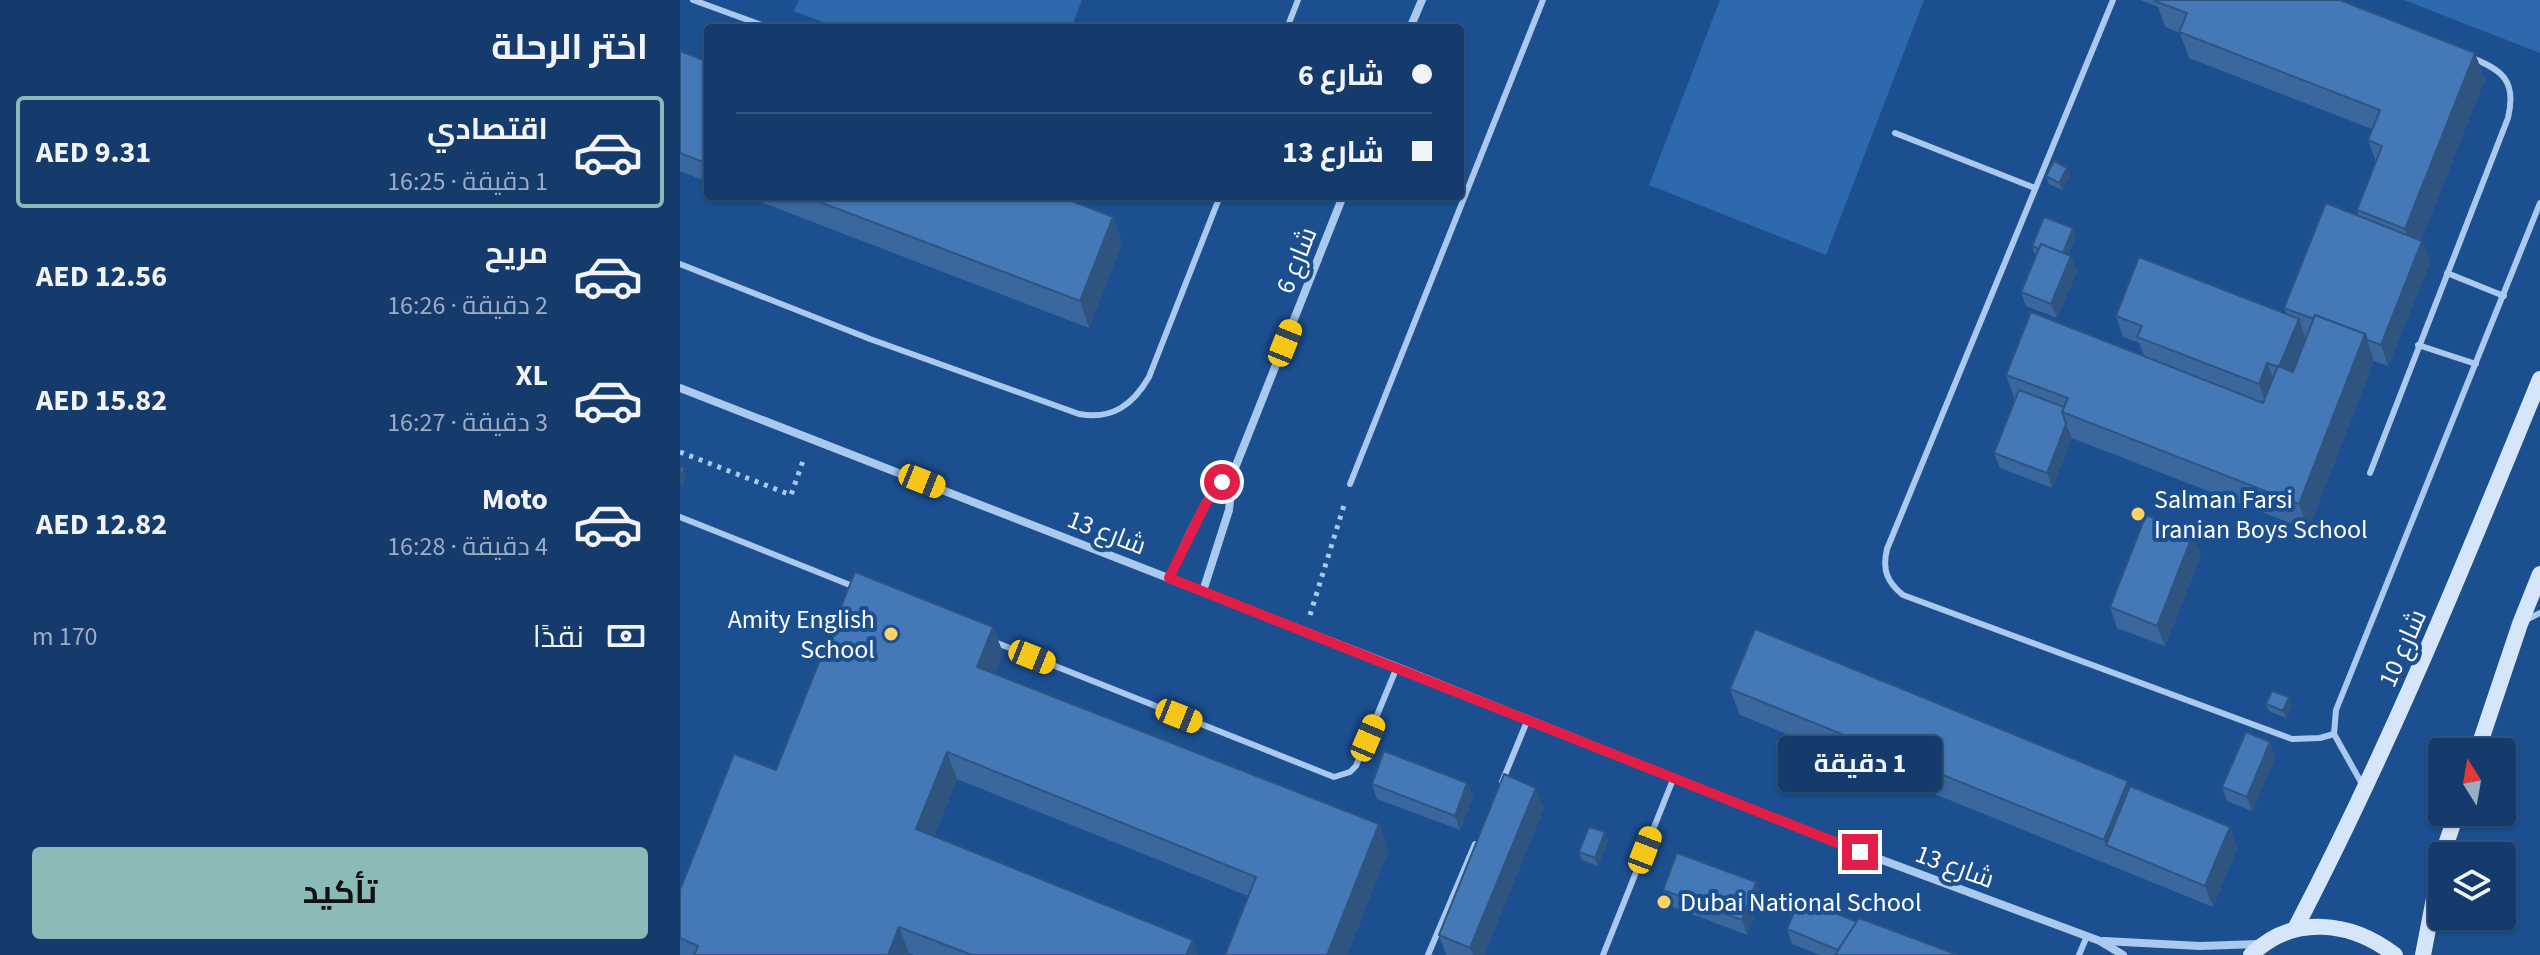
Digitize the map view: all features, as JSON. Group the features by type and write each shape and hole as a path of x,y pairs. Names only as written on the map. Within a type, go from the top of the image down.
{"street":[{"path":"1412,24 1422,0"},
{"name":"شارع 6","path":"1203,591 1229,510 1233,473 1341,200"},
{"name":"شارع 10","path":"2295,929 2365,790 2457,584 2540,379"},
{"name":"شارع 13","path":"680,388 1397,667 1831,841 2100,941 2123,955"},
{"name":"شارع 6","path":"1169,578 1206,503 1233,473"},
{"path":"2482,738 2540,574"},
{"path":"2423,955 2428,918"},
{"path":"2256,950 2295,929 2338,927 2360,933 2395,955"},
{"name":"شارع 13","path":"2100,941 2256,950"}],"lane":[{"path":"693,0 759,24"},
{"path":"1289,24 1298,0"},
{"path":"1464,198 1543,0"},
{"path":"2113,0 1887,549 1884,562 1886,575 1903,595 2292,739 2334,734"},
{"path":"2370,473 2512,103 2504,75 2465,55"},
{"path":"1895,133 2035,188"},
{"path":"680,264 870,339 1079,414 1108,415 1132,401 1149,377 1218,200"},
{"path":"1350,484 1463,200"},
{"path":"2365,790 2334,734 2336,710 2540,203"},
{"path":"2447,273 2504,296"},
{"path":"2418,345 2476,364"},
{"path":"680,517 871,593"},
{"path":"2520,624 2540,613"},
{"path":"988,640 1334,777 1350,772 1356,766 1397,667"},
{"path":"1498,790 1528,719"},
{"path":"1603,955 1674,777"},
{"path":"1428,955 1481,831"},
{"path":"2079,955 2087,936"}],"path":[{"path":"680,452 791,495 812,438"},
{"path":"1305,631 1350,484"}],"shaded area":[{"path":"799,0 1082,0 1073,24 828,24 794,11"},
{"path":"1720,0 1924,0 1826,255 1649,185"},
{"path":"2404,0 2540,0 2540,53"}],"building":[{"path":"2156,0 2340,0 2475,53 2405,229 2357,210 2382,146 2368,140 2380,110 2179,32 2187,13"},
{"path":"680,51 704,60 704,162 680,153"},
{"path":"2054,161 2067,168 2059,183 2046,176"},
{"path":"815,200 1069,200 1113,217 1080,301"},
{"path":"2326,203 2422,241 2381,345 2367,340 2365,334 2315,315 2314,319 2284,308"},
{"path":"2044,217 2073,228 2063,253 2041,244 2039,249 2032,246"},
{"path":"2041,244 2071,256 2051,304 2021,292"},
{"path":"2139,257 2299,319 2279,367 2267,363 2259,384 2137,337 2142,326 2116,316"},
{"path":"2031,312 2263,403 2278,366 2293,372 2315,315 2365,334 2299,504 2062,412 2068,398 2006,375"},
{"path":"2019,390 2064,407 2062,412 2066,424 2047,473 1994,453"},
{"path":"2146,515 2193,534 2157,626 2110,607"},
{"path":"855,572 993,627 977,667 1379,824 1327,955 1225,955 1256,877 947,752 916,829 1193,940 1186,955 972,955 899,927 888,955 694,955 698,946 680,938 680,890 734,754 776,770"},
{"path":"1755,629 2128,781 2104,840 1730,689"},
{"path":"2272,691 2289,697 2283,711 2266,704"},
{"path":"2246,732 2270,742 2247,797 2222,787"},
{"path":"1384,751 1467,783 1455,816 1372,784"},
{"path":"1504,774 1536,788 1470,948 1439,935"},
{"path":"2130,786 2230,827 2205,886 2106,845"},
{"path":"1589,827 1605,832 1595,858 1579,852"},
{"path":"1677,853 1756,882 1742,920 1663,890"},
{"path":"1800,898 1857,922 1838,950 1787,929"},
{"path":"1859,918 1958,955 1835,955"}],"place":[{"name":"Salman Farsi Iranian Boys School","path":"2138,514"},
{"name":"Amity English School","path":"891,634"},
{"name":"Dubai National School","path":"1664,902"}],"route":[{"path":"1222,482 1206,503 1169,578 1860,852"}]}
